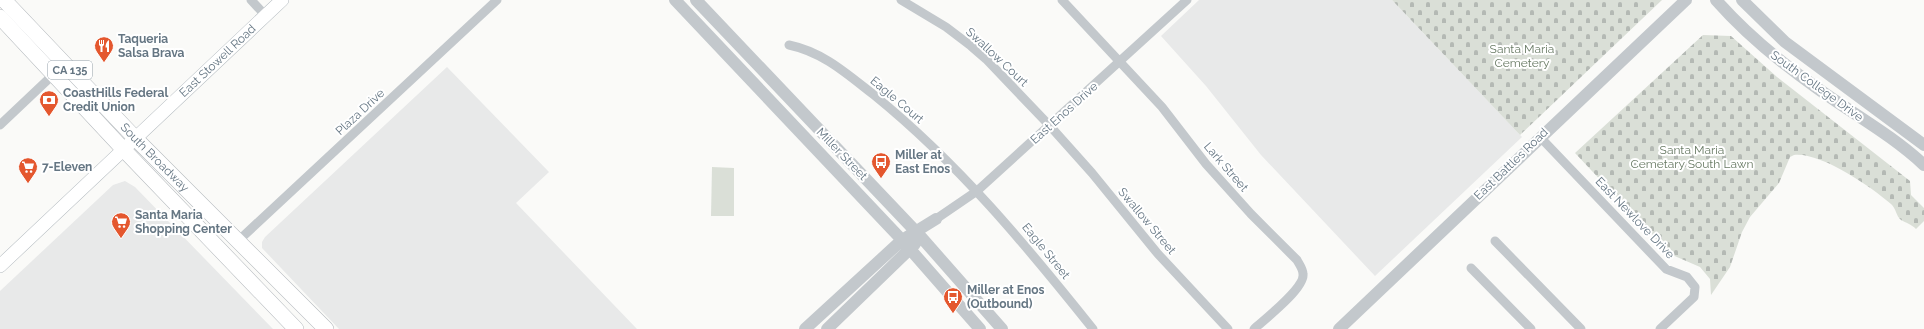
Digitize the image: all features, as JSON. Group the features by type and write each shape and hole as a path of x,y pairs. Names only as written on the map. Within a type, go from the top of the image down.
{"main road":[{"name":"South Broadway","path":"4,0 124,150 296,329"},
{"name":"East Stowell Road","path":"0,266 282,0"},
{"name":"South Broadway","path":"0,16 136,139 326,329"}],"street":[{"path":"251,0 266,16"},
{"name":"Plaza Drive","path":"238,241 497,0"},
{"name":"Miller Street","path":"675,0 902,240 980,329"},
{"name":"Miller Street","path":"696,0 918,234 1002,329"},
{"name":"Swallow Court","path":"901,0 946,27 971,46 1050,126"},
{"path":"1062,0 1122,62"},
{"name":"East Enos Drive","path":"806,329 902,240 918,234 977,191 1122,62 1188,0"},
{"name":"East Battles Road","path":"1339,329 1686,0"},
{"name":"South College Drive","path":"1716,0 1739,24 1774,56 1818,89 1873,126 1924,165"},
{"name":"South College Drive","path":"1742,0 1785,42 1924,145"},
{"name":"Eagle Court","path":"789,45 806,49 842,70 902,118 977,191"},
{"name":"Lark Street","path":"1122,62 1162,106 1206,164 1251,214 1297,260 1304,273 1301,283 1297,289 1254,329"},
{"path":"0,125 59,70"},
{"name":"Swallow Street","path":"1050,126 1092,173 1158,254 1228,329"},
{"name":"East Newlove Drive","path":"1540,137 1666,269 1687,278 1695,286 1694,297 1660,329"},
{"name":"Eagle Street","path":"977,191 1030,249 1093,329"},
{"name":"East Enos Drive","path":"827,329 911,250 918,234"},
{"path":"1495,241 1581,329"},
{"path":"1471,268 1531,329"}],"shaded area":[{"path":"1199,0 1392,0 1522,137 1375,276 1261,155 1206,86 1161,36"},
{"path":"447,67 549,172 516,203 637,329 339,329 262,248 262,242 265,237"},
{"name":"Santa Maria Shopping Center","path":"125,181 135,187 273,329 0,329 0,291 113,185"}],"green space":[{"name":"Santa Maria Cemetery","path":"1392,0 1662,0 1520,135"},
{"name":"Santa Maria Cemetary South Lawn","path":"1703,35 1731,36 1777,77 1910,181 1911,195 1924,208 1924,221 1916,229 1901,220 1893,206 1859,180 1818,159 1794,155 1790,157 1779,183 1750,217 1742,232 1730,267 1711,295 1710,279 1700,267 1670,254 1575,153"},
{"path":"712,167 734,168 734,216 711,216"}],"place":[{"name":"Taqueria Salsa Brava","path":"104,63"},
{"name":"CoastHills Federal Credit Union","path":"49,117"},
{"name":"Miller at East Enos","path":"881,179"},
{"name":"7-Eleven","path":"28,184"},
{"name":"Santa Maria Shopping Center","path":"121,239"},
{"name":"Miller at Enos (Outbound)","path":"953,314"}]}
